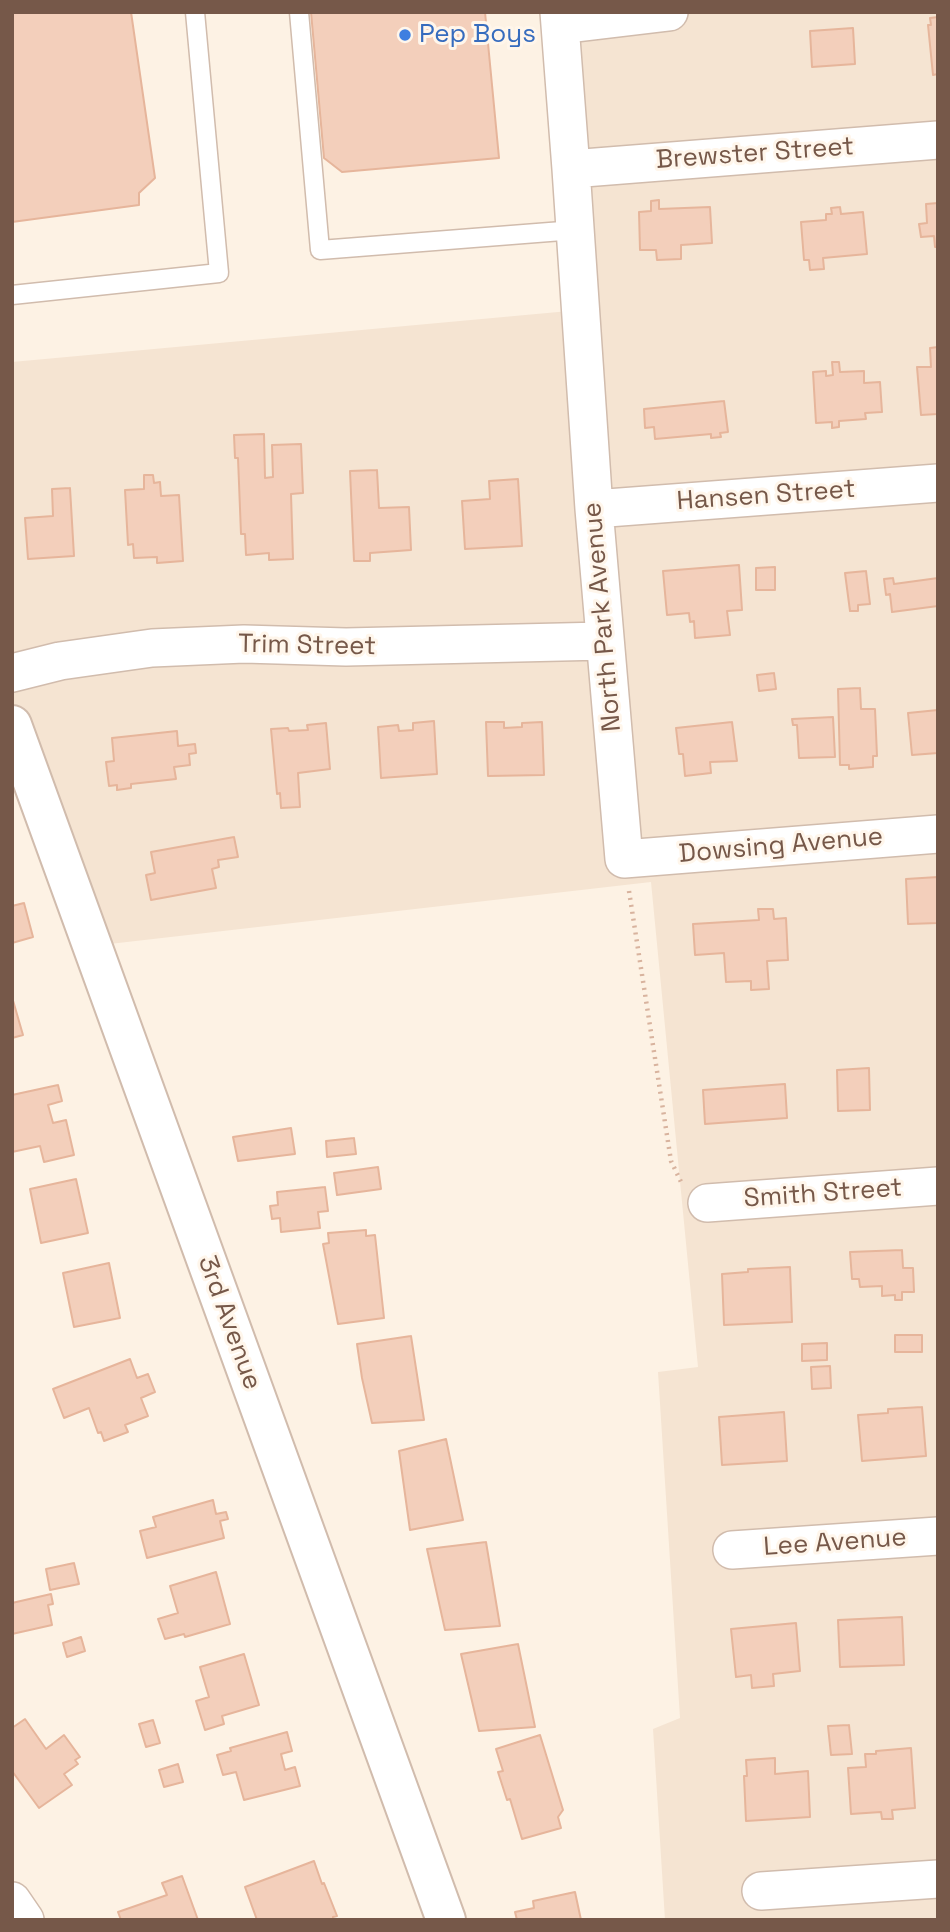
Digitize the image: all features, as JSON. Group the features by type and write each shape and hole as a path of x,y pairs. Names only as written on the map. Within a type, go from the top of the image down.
{"street":[{"path":"559,19 668,12"},
{"name":"North Park Avenue","path":"559,19 604,641 624,859"},
{"name":"Brewster Street","path":"571,169 938,140"},
{"name":"Hansen Street","path":"594,509 938,483"},
{"name":"Trim Street","path":"12,673 60,661 152,648 244,644 346,648 604,641"},
{"name":"3rd Avenue","path":"12,726 446,1920"},
{"name":"Dowsing Avenue","path":"624,859 938,834"},
{"name":"Smith Street","path":"707,1203 938,1186"},
{"name":"Lee Avenue","path":"732,1550 938,1536"},
{"path":"761,1891 938,1879"},
{"path":"12,1901 25,1920"}],"lane":[{"path":"12,295 219,274 195,12"},
{"path":"299,12 320,250 575,230"}],"path":[{"path":"624,859 671,1161 683,1187 707,1203"}],"shaded area":[{"path":"559,12 938,12 938,1920 665,1920 653,1729 680,1718 658,1372 698,1367 651,882 92,946 12,725 12,362 580,310"}],"building":[{"path":"12,12 131,12 155,178 139,193 139,205 12,222"},
{"path":"311,12 485,12 499,158 342,172 324,158"},
{"path":"938,17 938,74 933,75 928,25 931,25 930,18"},
{"path":"853,28 855,64 812,67 810,31"},
{"path":"659,200 659,209 710,207 712,243 681,245 681,259 657,260 656,250 640,250 639,212 651,211 651,201"},
{"path":"938,203 938,247 935,247 934,236 921,237 919,224 927,223 926,204"},
{"path":"840,207 841,214 863,212 867,254 823,258 824,269 810,270 809,260 804,260 801,222 826,220 826,214 832,214 831,208"},
{"path":"938,347 938,414 921,415 917,367 931,367 930,348"},
{"path":"832,362 839,362 840,372 864,371 864,383 880,382 882,412 865,413 866,419 839,421 839,427 832,428 832,422 816,423 813,372 826,371 826,376 833,375"},
{"path":"724,401 728,432 720,433 721,437 711,438 711,434 655,439 654,427 645,428 644,409"},
{"path":"264,434 265,478 273,477 272,445 301,444 303,493 291,494 293,559 269,560 269,553 246,555 245,534 241,534 238,458 235,458 234,435"},
{"path":"377,470 379,508 409,507 411,550 370,553 370,561 354,561 350,471"},
{"path":"144,475 153,475 154,483 160,482 161,496 179,495 183,561 157,563 157,557 134,558 133,544 128,545 125,490 144,489"},
{"path":"518,479 522,546 465,549 462,501 490,499 489,481"},
{"path":"70,488 74,556 28,559 25,518 53,516 52,489"},
{"path":"739,565 742,610 727,611 730,635 695,638 694,621 690,622 689,613 667,615 663,571"},
{"path":"775,567 775,590 756,590 756,568"},
{"path":"866,571 870,604 858,605 858,611 850,611 845,573"},
{"path":"893,578 894,584 938,578 938,606 892,612 890,594 886,595 884,579"},
{"path":"774,673 776,689 759,691 757,675"},
{"path":"860,688 861,709 875,709 877,756 873,756 873,767 849,769 849,765 840,765 838,689"},
{"path":"938,710 938,753 912,755 908,713"},
{"path":"833,717 835,757 799,758 797,725 793,725 792,719"},
{"path":"434,721 437,774 381,778 378,727 398,725 399,731 413,730 413,723"},
{"path":"486,722 504,722 504,728 522,727 522,723 542,722 544,775 488,776"},
{"path":"732,722 737,761 710,762 711,773 685,776 676,728"},
{"path":"326,723 330,769 298,773 300,807 281,808 280,793 277,794 271,729 308,730 307,725"},
{"path":"177,731 178,746 195,744 196,753 189,754 190,765 174,767 176,779 131,784 131,788 117,790 117,785 109,786 106,762 114,761 112,738"},
{"path":"234,837 238,857 218,860 219,867 212,869 216,888 151,900 146,875 155,873 151,852"},
{"path":"938,877 938,923 908,924 906,879"},
{"path":"24,903 33,937 12,943 12,906"},
{"path":"758,909 773,909 774,919 786,918 788,960 767,961 769,989 751,990 751,981 726,982 724,953 695,955 693,924 759,920"},
{"path":"12,997 23,1035 12,1038"},
{"path":"869,1068 870,1110 838,1111 837,1070"},
{"path":"785,1084 787,1118 705,1124 703,1090"},
{"path":"58,1085 62,1101 48,1105 53,1123 66,1120 74,1155 44,1162 40,1146 12,1152 12,1095"},
{"path":"291,1128 295,1154 238,1161 233,1137"},
{"path":"354,1138 356,1154 327,1157 326,1141"},
{"path":"378,1167 381,1189 337,1195 334,1173"},
{"path":"76,1179 88,1233 41,1243 30,1189"},
{"path":"325,1187 328,1211 318,1212 320,1228 281,1232 280,1218 272,1219 270,1206 278,1205 277,1192"},
{"path":"366,1230 366,1236 375,1235 384,1318 338,1324 323,1244 329,1243 328,1233"},
{"path":"902,1250 903,1268 913,1268 914,1292 902,1292 902,1300 895,1300 895,1295 882,1296 882,1286 860,1287 859,1279 852,1279 850,1252"},
{"path":"109,1263 120,1318 74,1327 63,1273"},
{"path":"790,1267 792,1322 724,1325 722,1274 748,1272 748,1269"},
{"path":"895,1335 922,1335 922,1352 895,1352"},
{"path":"411,1336 424,1420 372,1423 357,1344"},
{"path":"827,1343 827,1360 802,1361 802,1344"},
{"path":"130,1359 137,1378 148,1374 155,1392 141,1398 148,1416 125,1425 128,1432 104,1441 101,1432 98,1433 89,1408 64,1418 53,1389"},
{"path":"830,1366 831,1388 812,1389 811,1367"},
{"path":"922,1407 926,1456 862,1461 858,1415 888,1413 888,1409"},
{"path":"784,1412 787,1461 722,1465 719,1417"},
{"path":"446,1439 463,1520 410,1530 399,1451"},
{"path":"213,1500 216,1514 226,1512 228,1519 220,1521 224,1538 147,1558 140,1531 156,1527 153,1517"},
{"path":"486,1542 500,1626 445,1630 427,1549"},
{"path":"74,1563 79,1584 50,1590 46,1569"},
{"path":"216,1572 230,1624 185,1637 184,1634 165,1639 158,1619 178,1613 170,1586"},
{"path":"51,1594 53,1604 48,1605 52,1625 12,1634 12,1603"},
{"path":"902,1617 904,1665 840,1667 838,1620"},
{"path":"796,1623 800,1671 773,1674 774,1686 752,1688 751,1675 736,1677 731,1629"},
{"path":"81,1637 85,1651 67,1657 63,1643"},
{"path":"518,1644 535,1727 479,1731 461,1654"},
{"path":"244,1654 259,1705 222,1716 224,1724 205,1730 196,1701 209,1697 200,1667"},
{"path":"25,1719 46,1749 64,1735 80,1757 75,1760 78,1764 64,1774 72,1785 39,1808 12,1771 12,1728"},
{"path":"153,1720 160,1743 146,1747 139,1724"},
{"path":"849,1725 852,1754 831,1755 828,1726"},
{"path":"287,1732 292,1751 281,1754 285,1770 295,1767 300,1786 244,1800 236,1772 223,1775 217,1755 231,1751 230,1748"},
{"path":"540,1735 563,1810 558,1817 561,1828 522,1839 510,1799 507,1800 498,1772 503,1771 496,1749"},
{"path":"911,1748 915,1808 892,1810 893,1819 882,1819 881,1812 851,1814 848,1768 866,1767 865,1754"},
{"path":"775,1758 775,1774 808,1771 810,1817 746,1821 746,1760"},
{"path":"178,1764 183,1782 164,1787 159,1770"},
{"path":"314,1861 337,1916 333,1917 333,1920 257,1920 245,1887"},
{"path":"182,1876 198,1920 121,1920 118,1912 167,1895 162,1883"},
{"path":"575,1892 581,1920 517,1920 515,1912 534,1908 533,1901"}],"place":[{"name":"Pep Boys","path":"405,35"}]}
